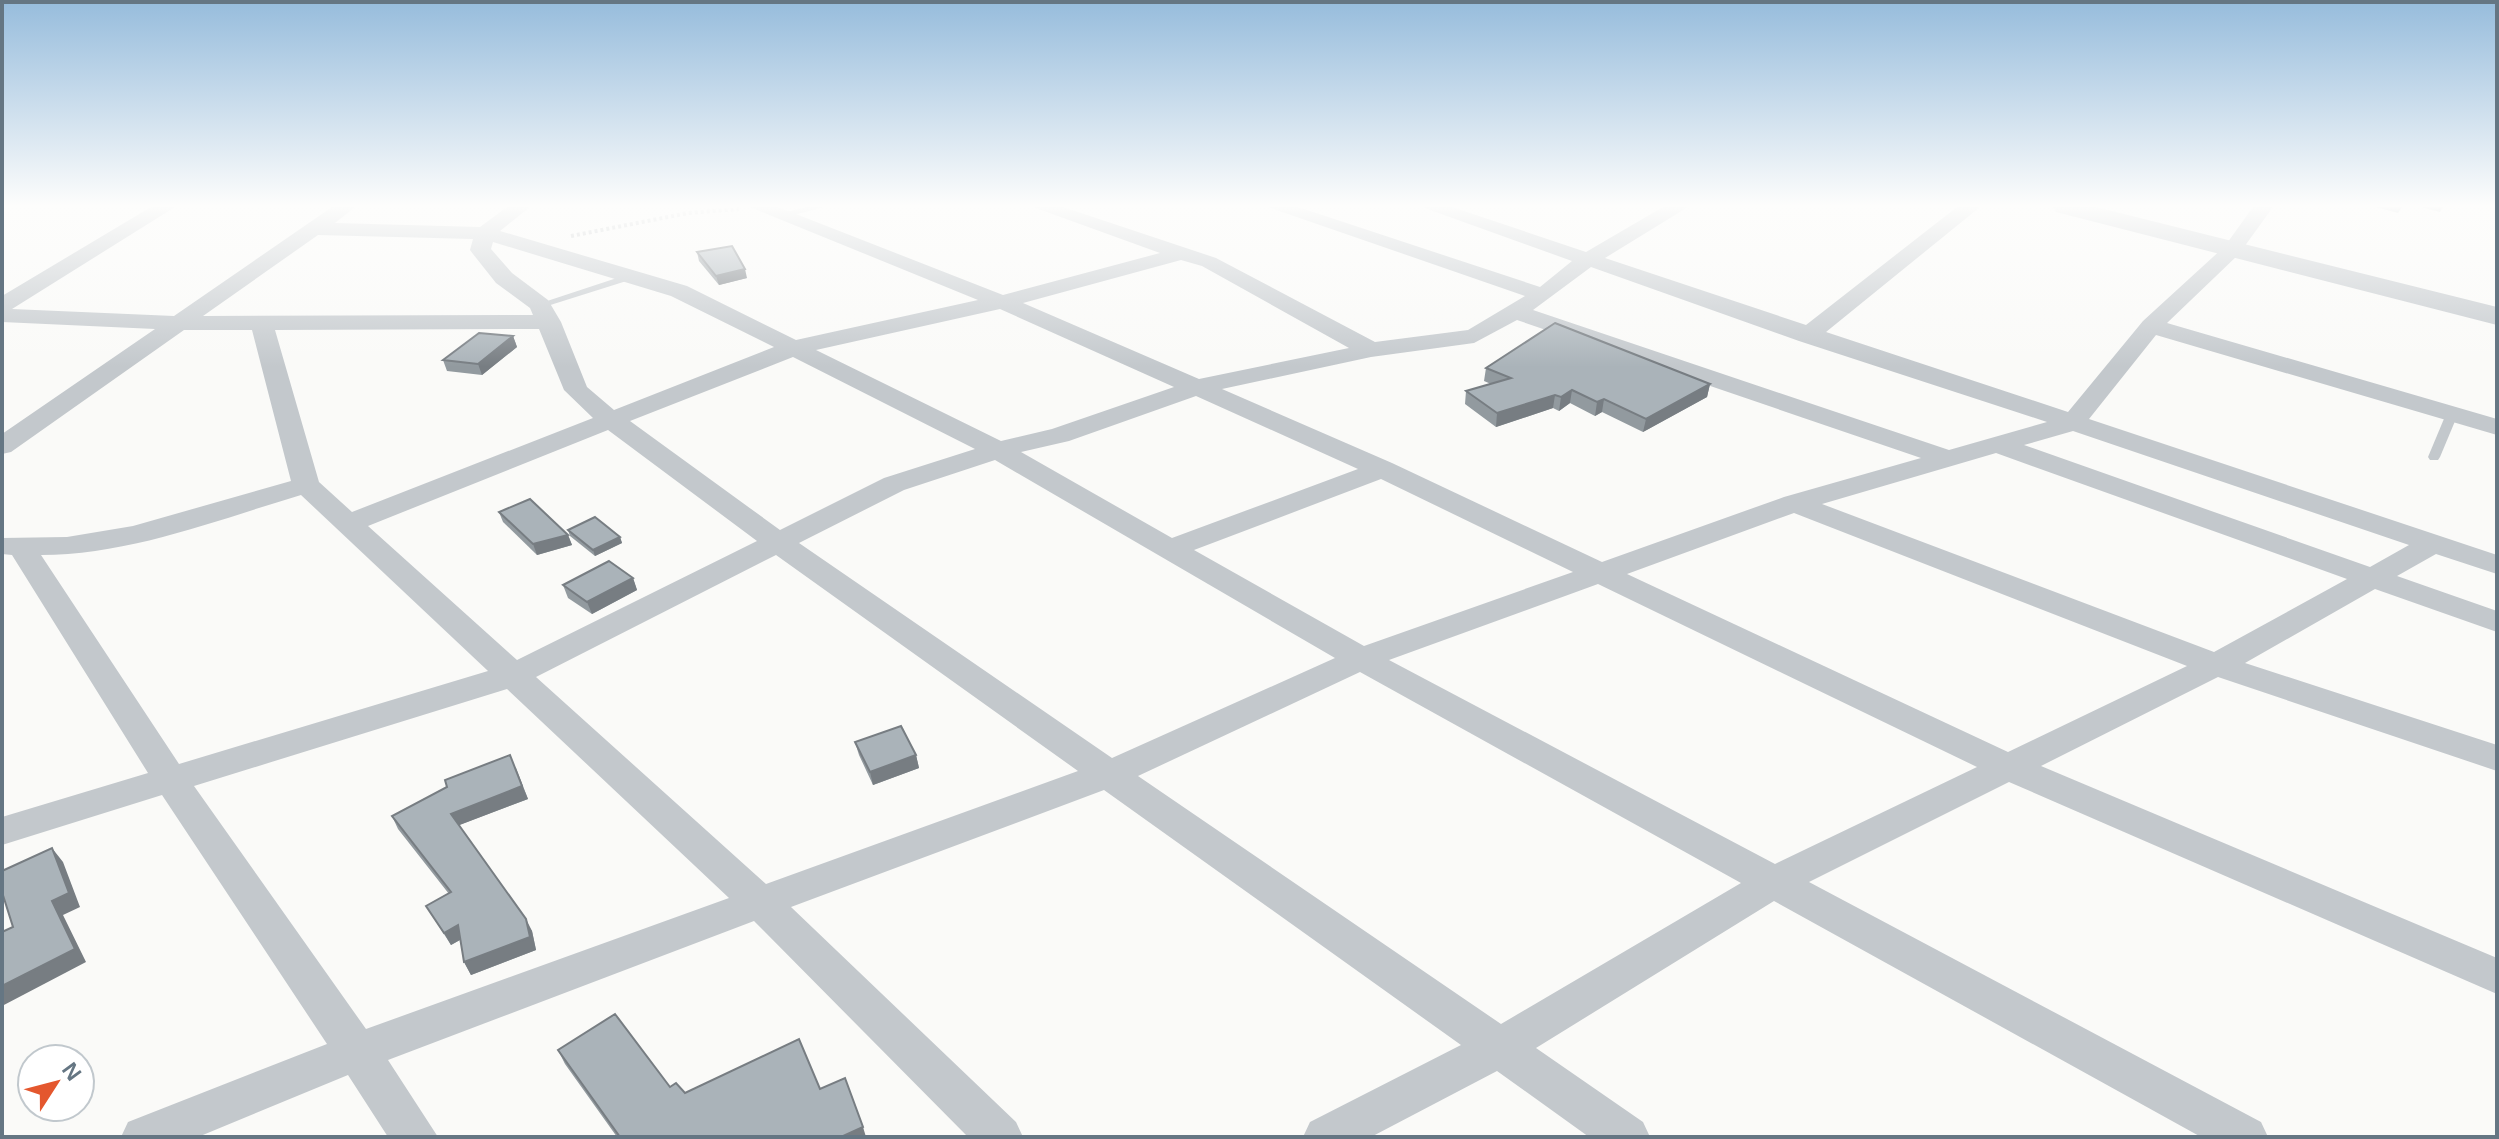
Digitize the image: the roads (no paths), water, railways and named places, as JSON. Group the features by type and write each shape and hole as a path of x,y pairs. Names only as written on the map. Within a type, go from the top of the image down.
{"street":[{"path":"2,305 77,260"},
{"path":"2,446 269,260"},
{"path":"489,260 545,314 576,390 610,419 776,541 1627,1137"},
{"path":"580,260 679,291 998,450 1361,659 2245,1137"},
{"path":"896,260 1002,302 1382,469 1602,571 2006,766 2497,977"},
{"path":"349,523 794,348 1002,302 1156,260"},
{"path":"1202,260 1371,350"},
{"path":"1438,260 1543,295"},
{"path":"2,831 514,675 894,484 998,450 1060,435 1198,387 1371,350 1474,336 1543,295 1587,260"},
{"path":"1591,260 1807,336 2497,565"},
{"path":"1807,336 1903,260"},
{"path":"144,1137 356,1052 1111,773 1361,659 1794,503 2073,423 2151,326 2221,260"},
{"path":"2273,260 2497,316"},
{"path":"1516,312 1952,460"},
{"path":"2,315 262,324 545,314"},
{"path":"262,324 306,485 762,904 1000,1137"},
{"path":"2151,326 2497,427"},
{"path":"2000,446 2497,622"},
{"path":"1170,549 1382,469"},
{"path":"11,546 67,546 136,534 306,485"},
{"path":"1794,503 2216,665 2497,758"},
{"path":"1326,1137 1500,1047 1774,882 2216,665 2433,544"},
{"path":"11,546 415,1137"}],"lane":[{"path":"545,314 632,276"},
{"path":"2434,457 2452,414"}]}
